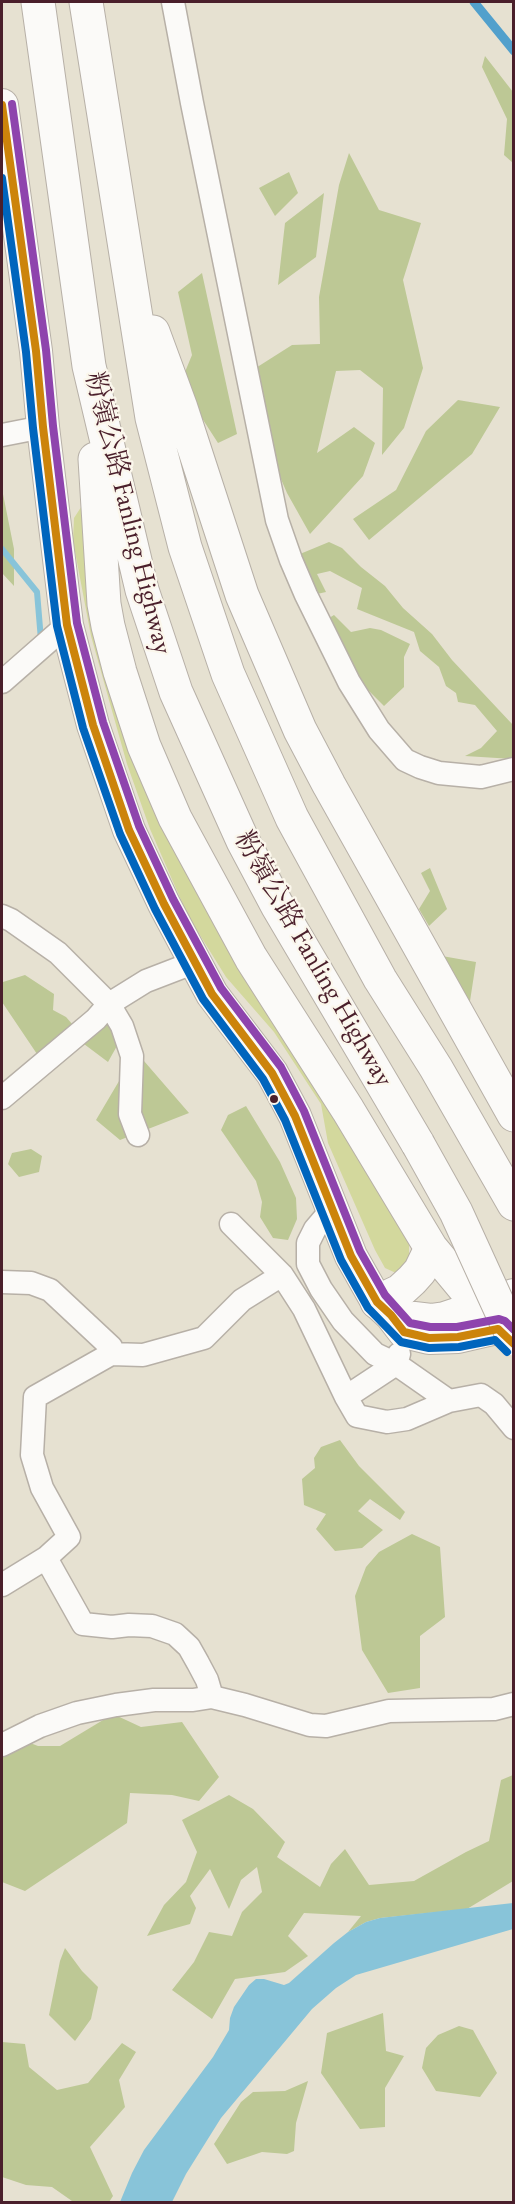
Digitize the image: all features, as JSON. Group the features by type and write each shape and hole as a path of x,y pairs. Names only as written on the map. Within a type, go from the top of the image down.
{"highway":[{"name":"粉嶺公路 Fanling Highway","path":"38,2 89,366 142,590 176,692 243,841 272,896 456,1212 504,1329"},
{"name":"粉嶺公路 Fanling Highway","path":"86,2 152,418 185,547 228,674 292,818 380,979 466,1119 513,1204"},
{"path":"126,260 181,408 242,595 286,699 328,785 513,1115"},
{"path":"89,366 104,604 120,672 144,746 175,818 251,958 348,1110 431,1248 504,1329"},
{"path":"390,1316 400,1291 420,1271 431,1248"}],"main road":[{"path":"2,105 36,351 43,427 50,639 93,725 134,840 212,994 272,1073 295,1116 351,1256 390,1316 431,1320 445,1318 504,1329 513,1295"}],"street":[{"path":"173,2 277,520 306,594 349,682 379,730 405,760 439,773 481,777 513,769"},
{"path":"2,435 43,427"},
{"path":"2,682 50,639"},
{"path":"2,916 58,953 109,1004 122,1026 132,1056 130,1114 138,1135"},
{"path":"2,1098 96,1019 109,1004 146,981 185,966 193,960"},
{"path":"332,1209 315,1229 308,1243 308,1264 321,1289 360,1341 375,1354 396,1364 449,1401"},
{"path":"231,1224 282,1275 304,1309 357,1416 387,1422 407,1419 449,1401 481,1395 495,1404 513,1428"},
{"path":"2,1585 46,1558 69,1537 42,1488 32,1455 36,1397 111,1354 143,1355 204,1338 242,1300 282,1275"},
{"path":"2,1282 32,1283 50,1290 111,1347 111,1354"},
{"path":"390,1316 396,1364"},
{"path":"346,1397 396,1364"},
{"path":"46,1558 82,1624 152,1626 175,1634 194,1655 207,1680 212,1697"},
{"path":"2,1745 40,1726 96,1709 154,1700 193,1700 212,1697 310,1725 326,1726 389,1711 494,1709 513,1704"}],"green space":[{"path":"485,56 513,92 513,163 504,155 507,119 482,67"},
{"path":"349,153 379,210 421,223 403,280 423,368 404,428 382,455 383,388 360,370 336,371 317,453 354,427 375,443 363,476 310,534 287,493 245,396 240,378 292,345 320,344 319,297 339,185"},
{"path":"289,172 298,193 275,216 259,188"},
{"path":"324,193 316,257 278,285 285,223"},
{"path":"202,273 237,434 218,443 180,384 192,355 178,292"},
{"path":"458,400 500,407 472,454 369,540 353,519 396,490 426,431"},
{"path":"2,489 14,549 14,586 2,573"},
{"path":"87,498 139,759 409,1239 409,1256 403,1267 396,1273 385,1268 375,1250 328,1143 321,1104 274,1032 226,977 188,916 150,829 127,764 91,636 73,541 74,518"},
{"path":"329,542 342,548 385,586 403,608 432,634 452,660 513,725 513,759 465,756 481,748 497,731 475,705 458,702 456,693 446,686 439,667 420,651 414,632 357,609 362,588 330,571 317,574 326,592 317,594 300,554"},
{"path":"334,615 351,632 370,628 381,630 410,644 404,657 404,687 384,706 353,675 321,623"},
{"path":"430,868 447,909 429,926 419,909 430,891 421,873"},
{"path":"442,956 476,962 470,1001 448,1001"},
{"path":"25,975 54,994 53,1010 66,1017 73,1025 37,1054 2,1002 3,982"},
{"path":"121,1002 132,1019 108,1062 84,1044"},
{"path":"144,1061 189,1113 120,1140 96,1120 122,1076"},
{"path":"246,1106 280,1162 296,1198 297,1219 288,1240 273,1238 260,1217 262,1202 256,1181 221,1130 228,1115"},
{"path":"31,1149 42,1156 39,1172 19,1177 8,1164 12,1153"},
{"path":"340,1440 359,1466 405,1512 400,1520 370,1499 358,1511 383,1530 362,1548 335,1551 316,1529 326,1514 304,1505 302,1479 315,1468 314,1458 321,1447"},
{"path":"412,1534 440,1547 445,1617 420,1636 420,1688 388,1693 362,1650 355,1596 366,1567 379,1552"},
{"path":"113,1714 141,1727 182,1722 219,1777 199,1801 172,1795 130,1793 127,1823 25,1891 2,1882 2,1732 38,1746 60,1746"},
{"path":"513,1775 513,1881 467,1909 380,1918 366,1922 348,1932 361,1916 304,1913 288,1936 308,1956 285,1972 235,1979 212,2019 172,1990 194,1962 209,1932 232,1936 242,1912 262,1892 257,1867 241,1880 229,1909 210,1869 190,1896 196,1908 190,1924 147,1936 164,1905 186,1882 197,1852 182,1820 229,1795 253,1809 285,1842 277,1857 320,1887 331,1864 345,1849 369,1885 414,1881 489,1841 501,1780"},
{"path":"65,1948 82,1971 98,1987 91,2019 75,2041 49,2015 60,1961"},
{"path":"383,2013 386,2051 404,2056 385,2088 385,2127 360,2129 321,2073 327,2033"},
{"path":"459,2026 473,2030 497,2073 480,2097 436,2091 422,2068 426,2048 438,2035"},
{"path":"2,2042 25,2044 29,2067 57,2090 88,2083 122,2043 136,2052 119,2080 125,2107 90,2147 113,2196 109,2202 70,2202 72,2201 52,2187 26,2185 2,2177"},
{"path":"308,2081 296,2123 294,2151 287,2154 262,2152 227,2164 214,2144 241,2102 253,2092 285,2091"}],"water":[{"path":"513,1903 513,1929 356,1975 336,1988 312,2009 221,2118 186,2174 172,2202 120,2202 144,2150 213,2057 229,2030 234,2007 256,1979 284,1985 289,1983 334,1943 366,1922 380,1918"}],"waterway":[{"path":"2,549 37,592 41,640"}],"transit line":[{"path":"474,2 514,51"},
{"path":"12,104 46,350 77,623 103,722 139,826 173,899 221,988 281,1067 304,1111 360,1251 385,1295 410,1323 430,1327 457,1327 499,1319 505,1321 514,1330"},
{"path":"2,105 36,351 67,625 93,725 129,830 164,904 212,994 272,1073 295,1116 351,1256 377,1302 404,1332 429,1338 458,1337 498,1329 514,1344"},
{"path":"2,178 26,352 57,626 83,728 120,834 155,909 203,999 263,1079 285,1120 341,1260 368,1308 401,1342 429,1348 459,1347 495,1340 507,1352"}]}
